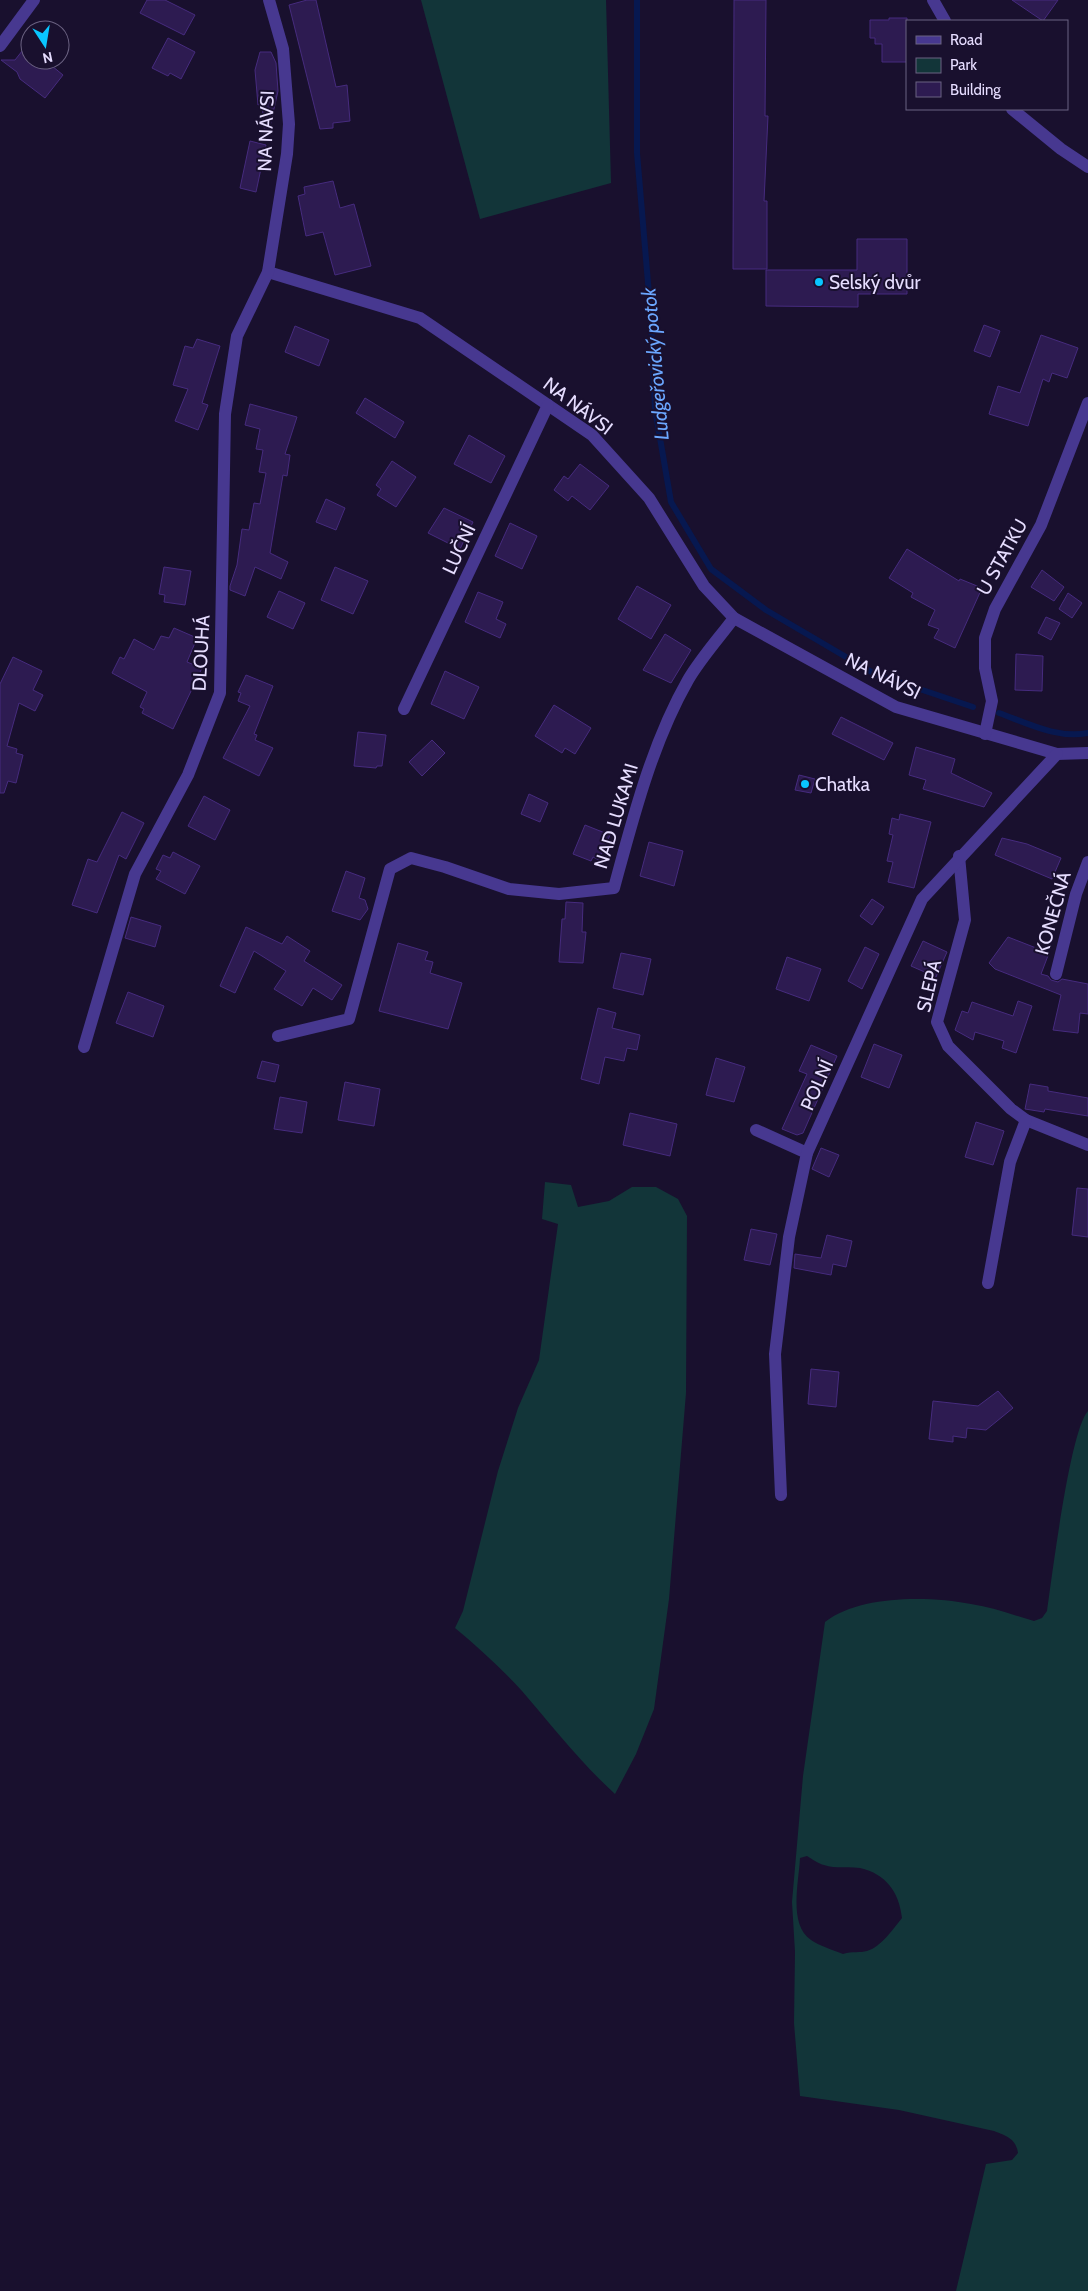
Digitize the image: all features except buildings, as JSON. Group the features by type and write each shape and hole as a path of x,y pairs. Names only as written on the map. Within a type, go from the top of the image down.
{"street":[{"path":"0,46 34,0"},
{"name":"NA NÁVSI","path":"269,0 283,49 289,124 287,154 268,272 420,318 592,435 649,498 704,586 734,618 896,708 1057,754 1088,753"},
{"path":"932,0 944,20"},
{"path":"1013,110 1061,149 1088,167"},
{"name":"DLOUHÁ","path":"84,1048 135,874 188,775 220,693 225,414 238,336 268,272"},
{"name":"U STATKU","path":"985,734 992,701 985,668 985,638 995,609 1041,525 1088,403"},
{"name":"LUČNÍ","path":"404,709 548,405"},
{"name":"NAD LUKAMI","path":"278,1036 349,1019 390,869 411,858 445,867 509,889 559,894 614,888 634,816 663,734 689,679 734,618"},
{"name":"POLNÍ","path":"782,1495 775,1354 789,1237 807,1152 922,899 1057,754"},
{"name":"SLEPÁ","path":"960,856 965,920 937,1022 948,1046 1011,1109 1026,1120 1088,1145"},
{"name":"KONEČNÁ","path":"1056,974 1076,894 1088,862"},
{"path":"988,1283 1010,1162 1026,1120"},
{"path":"756,1130 807,1152"}],"green space":[{"path":"421,0 606,0 611,183 480,219"},
{"path":"545,1182 571,1185 578,1207 609,1201 632,1187 656,1187 678,1199 687,1216 686,1393 669,1599 654,1709 636,1754 615,1794 579,1757 514,1682 455,1628 463,1611 498,1471 518,1408 539,1360 558,1224 542,1219"},
{"path":"1088,1411 1088,2291 956,2291 986,2164 1012,2160 1018,2153 1013,2141 1007,2136 994,2131 899,2110 800,2096 794,2023 795,1952 792,1902 803,1776 825,1622 840,1613 875,1602 915,1599 954,1601 979,1605 1034,1621 1042,1618 1047,1611 1068,1474 1081,1424","holes":["807,1856 820,1864 856,1867 869,1871 890,1885 898,1900 902,1918 877,1946 867,1951 843,1954 822,1946 811,1940 804,1933 799,1924 796,1902 800,1858"]}],"waterway":[{"name":"Ludgeřovický potok","path":"637,0 637,153 651,318 655,409 671,502 711,569 766,610 875,674 973,707"},
{"name":"Ludgeřovický potok","path":"999,713 1054,732 1065,734 1088,733"}],"place":[{"name":"Selský dvůr","path":"819,282"},
{"name":"Chatka","path":"805,784"}]}
